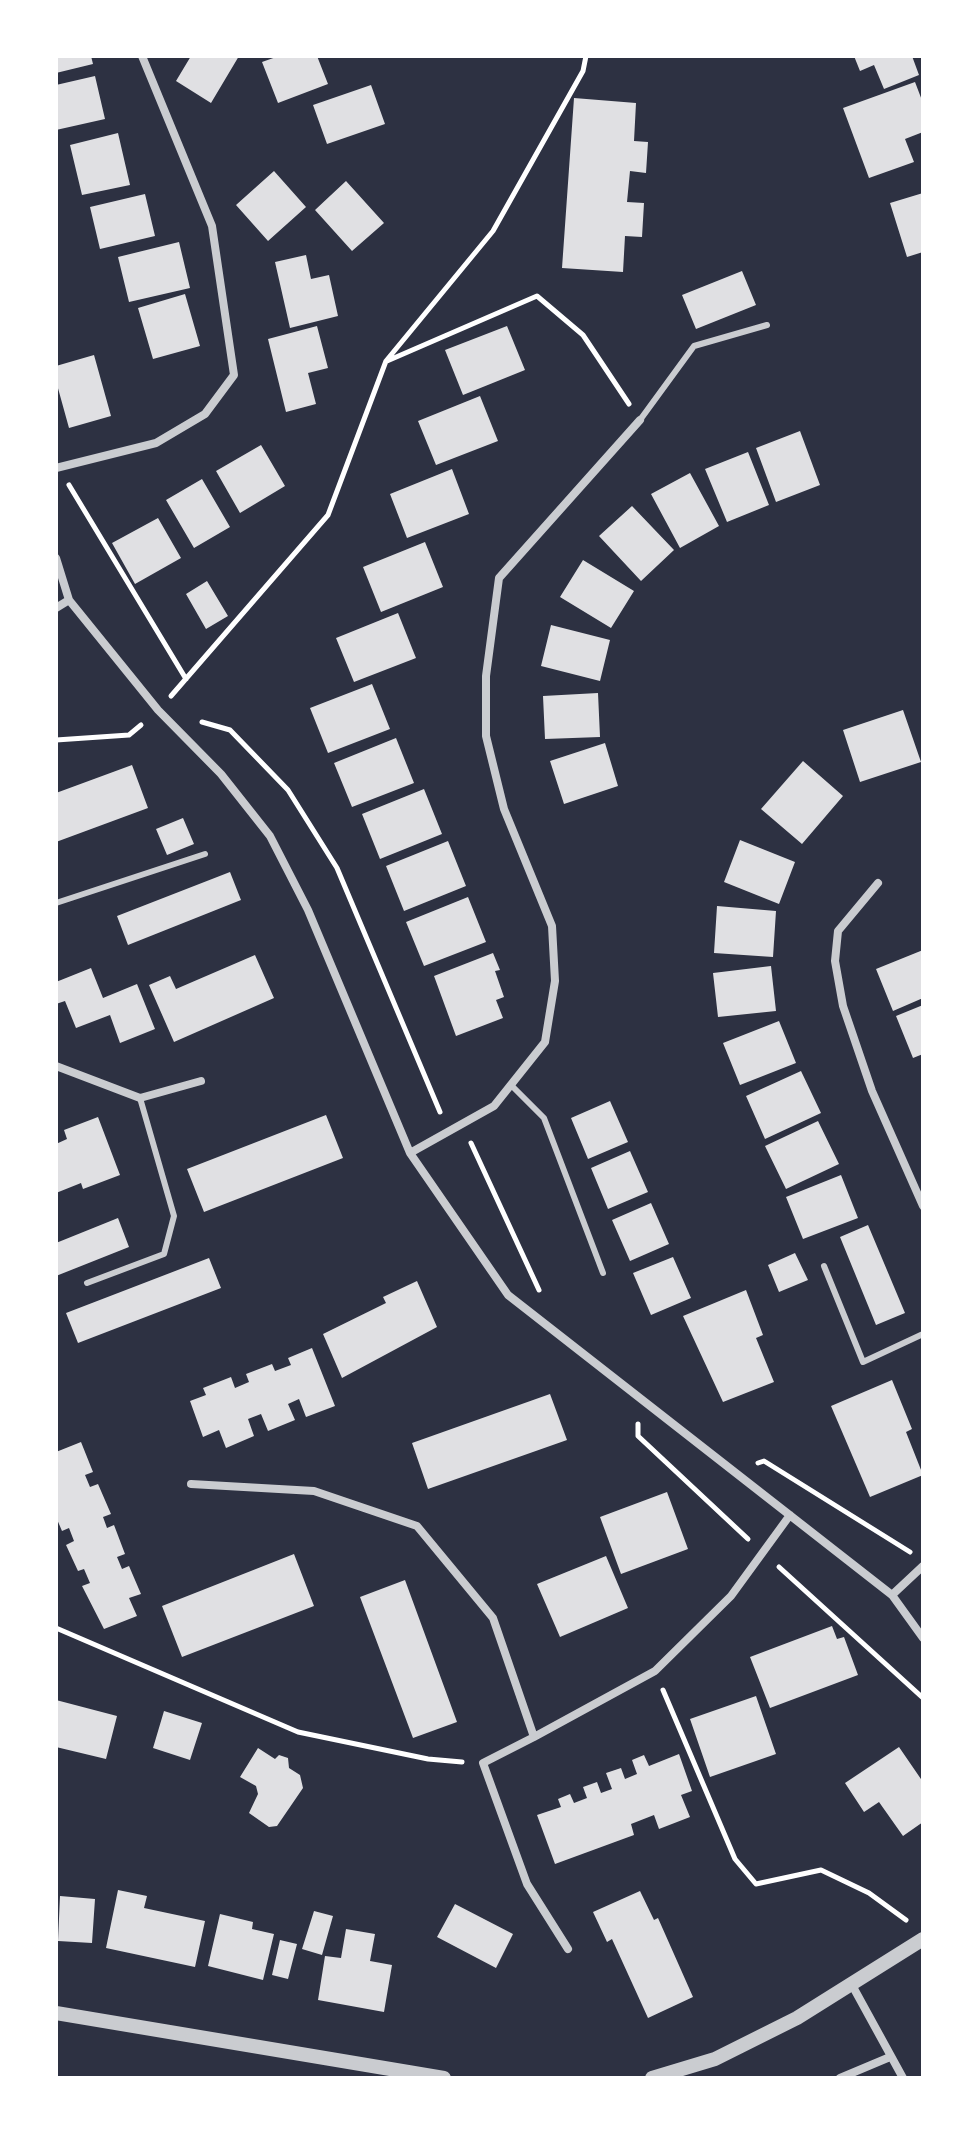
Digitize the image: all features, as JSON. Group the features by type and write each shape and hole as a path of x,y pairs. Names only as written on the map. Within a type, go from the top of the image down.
{"street":[{"path":"56,468 156,443 205,414 234,375 212,226 142,56"},
{"path":"410,1153 494,1106 545,1042 555,981 552,926 504,809 486,736 486,676 499,578 640,420"},
{"path":"56,558 69,600 158,710 221,774 270,836 308,910 410,1153 508,1295 892,1595 923,1638"},
{"path":"56,608 69,600"},
{"path":"878,883 838,931 835,961 843,1006 872,1091 923,1206"},
{"path":"56,1066 140,1098 201,1081"},
{"path":"191,1484 314,1491 417,1526 493,1618 534,1737"},
{"path":"568,1949 527,1884 483,1763 655,1671 731,1596 790,1515"},
{"path":"892,1595 923,1566"},
{"path":"652,2078 715,2059 797,2018 923,1939"},
{"path":"852,1985 903,2078"},
{"path":"56,2013 415,2076 444,2078"},
{"path":"840,2078 890,2057"}],"lane":[{"path":"640,420 694,346 767,325"},
{"path":"56,903 205,854"},
{"path":"511,1085 544,1118 603,1273"},
{"path":"87,1283 164,1254 174,1216 140,1098"},
{"path":"824,1266 863,1362 923,1334"}],"path":[{"path":"56,740 129,735 158,710 328,515 386,361 493,231 583,71 586,56"},
{"path":"386,361 537,296 583,335 640,420"},
{"path":"64,479 80,499 186,679"},
{"path":"158,710 230,730 288,790 337,868 448,1132"},
{"path":"462,1123 542,1295 544,1322"},
{"path":"735,1473 764,1461 913,1555"},
{"path":"56,1628 298,1732 428,1759 483,1763"},
{"path":"655,1671 735,1859 756,1884 821,1870 869,1893 912,1925"}],"building":[{"path":"56,56 91,56 93,64 56,73"},
{"path":"191,56 239,56 211,103 176,81"},
{"path":"279,56 317,56 328,84 278,103 262,62"},
{"path":"854,56 912,56 919,75 884,89 874,65 860,71"},
{"path":"95,76 105,119 56,130 56,85"},
{"path":"915,82 923,103 923,132 905,139 914,162 869,178 843,108"},
{"path":"371,85 385,124 327,144 313,105"},
{"path":"574,98 636,103 634,141 648,142 646,173 630,171 627,202 644,203 642,237 625,236 623,272 562,268"},
{"path":"118,133 130,185 82,195 70,145"},
{"path":"274,171 306,207 268,241 236,205"},
{"path":"346,181 384,223 352,251 315,210"},
{"path":"923,193 923,252 907,257 890,203"},
{"path":"145,194 155,236 100,249 90,207"},
{"path":"179,242 190,288 129,302 118,257"},
{"path":"306,255 311,279 329,275 338,316 290,328 275,262"},
{"path":"742,271 756,305 696,329 682,295"},
{"path":"185,294 200,346 153,359 138,308"},
{"path":"317,326 328,368 308,373 316,404 286,412 268,339"},
{"path":"507,326 525,370 463,395 445,350"},
{"path":"94,355 111,416 69,428 56,381 56,366"},
{"path":"480,396 498,441 436,465 418,421"},
{"path":"800,431 820,485 776,502 756,448"},
{"path":"261,445 285,486 240,513 216,471"},
{"path":"748,452 769,505 727,522 705,469"},
{"path":"452,469 469,514 407,538 390,494"},
{"path":"690,473 719,526 680,548 651,494"},
{"path":"202,479 230,527 194,548 166,500"},
{"path":"632,506 674,550 641,581 599,536"},
{"path":"158,518 181,558 135,584 112,543"},
{"path":"425,542 443,587 381,612 363,567"},
{"path":"583,560 634,591 611,628 560,597"},
{"path":"207,581 228,616 206,629 186,594"},
{"path":"398,613 416,658 354,682 336,638"},
{"path":"551,625 610,640 600,681 541,666"},
{"path":"372,684 390,729 328,753 310,708"},
{"path":"598,693 600,737 545,739 543,696"},
{"path":"903,710 921,762 860,782 843,730"},
{"path":"396,738 414,783 352,807 334,763"},
{"path":"605,743 618,786 564,804 550,761"},
{"path":"803,761 843,796 802,844 761,809"},
{"path":"132,765 148,808 56,842 56,793"},
{"path":"424,789 442,834 380,859 362,814"},
{"path":"183,818 194,844 167,855 156,829"},
{"path":"740,840 795,862 779,904 724,882"},
{"path":"448,841 466,886 404,911 386,866"},
{"path":"230,872 241,900 128,945 117,916"},
{"path":"468,897 486,942 424,966 406,922"},
{"path":"717,906 776,911 773,957 714,953"},
{"path":"923,950 923,998 893,1011 876,969"},
{"path":"493,953 500,970 495,971 504,997 496,1000 503,1018 456,1036 434,976"},
{"path":"255,955 274,998 174,1042 149,985 170,976 176,989"},
{"path":"771,966 776,1011 718,1017 713,973"},
{"path":"91,968 103,998 137,984 155,1029 120,1043 110,1015 76,1028 65,1001 56,1004 56,982"},
{"path":"923,1005 923,1054 913,1058 896,1016"},
{"path":"779,1021 796,1063 740,1085 723,1043"},
{"path":"801,1071 821,1113 765,1139 746,1096"},
{"path":"610,1101 628,1142 588,1159 571,1118"},
{"path":"326,1115 343,1158 204,1212 187,1169"},
{"path":"98,1117 120,1175 83,1189 81,1183 56,1193 56,1144 67,1139 64,1130"},
{"path":"818,1121 839,1164 786,1189 765,1146"},
{"path":"630,1151 648,1192 608,1209 591,1168"},
{"path":"841,1175 858,1218 803,1239 786,1197"},
{"path":"651,1203 669,1244 630,1261 612,1220"},
{"path":"118,1218 129,1247 56,1276 56,1243"},
{"path":"868,1225 905,1313 876,1325 840,1237"},
{"path":"795,1253 808,1280 779,1292 768,1265"},
{"path":"673,1257 691,1298 651,1315 633,1273"},
{"path":"209,1258 221,1288 78,1343 66,1313"},
{"path":"417,1281 437,1327 342,1378 323,1334 386,1303 383,1297"},
{"path":"746,1290 763,1335 756,1338 774,1382 723,1402 683,1316"},
{"path":"312,1348 335,1406 306,1417 299,1399 288,1404 295,1420 268,1431 261,1414 248,1419 254,1436 226,1448 219,1430 203,1437 190,1401 206,1395 203,1388 231,1377 235,1388 249,1382 246,1374 272,1364 275,1371 291,1365 288,1358"},
{"path":"892,1380 912,1429 906,1432 923,1475 870,1497 831,1406"},
{"path":"550,1394 567,1440 428,1489 412,1443"},
{"path":"81,1442 93,1472 85,1475 90,1487 98,1484 111,1514 103,1517 107,1528 114,1525 125,1554 117,1557 122,1569 129,1566 141,1594 129,1598 137,1616 104,1629 82,1586 90,1583 84,1569 78,1571 66,1545 74,1541 69,1528 62,1531 56,1517 56,1452"},
{"path":"667,1492 688,1549 621,1574 600,1517"},
{"path":"294,1554 314,1606 182,1657 162,1606"},
{"path":"606,1556 628,1608 560,1637 537,1584"},
{"path":"405,1580 457,1722 413,1738 360,1597"},
{"path":"832,1626 837,1639 844,1637 858,1675 770,1708 750,1657"},
{"path":"756,1696 776,1754 710,1777 690,1719"},
{"path":"56,1700 117,1716 106,1759 56,1747"},
{"path":"164,1711 202,1723 190,1760 153,1748"},
{"path":"899,1747 923,1782 923,1822 903,1836 879,1802 864,1812 845,1783"},
{"path":"258,1748 275,1759 279,1755 288,1758 289,1768 300,1775 303,1788 277,1826 269,1827 249,1813 258,1794 256,1786 240,1777"},
{"path":"679,1754 692,1791 681,1795 690,1817 659,1829 654,1815 631,1824 634,1835 555,1864 537,1815 561,1807 558,1799 570,1794 574,1803 587,1798 583,1787 597,1782 601,1793 612,1789 606,1773 621,1768 625,1779 637,1774 632,1760 644,1755 649,1766"},
{"path":"118,1890 147,1896 144,1908 205,1921 195,1967 106,1948"},
{"path":"640,1891 654,1920 658,1918 693,1997 648,2018 612,1939 607,1942 593,1912"},
{"path":"60,1896 95,1899 92,1943 58,1941"},
{"path":"455,1904 513,1934 496,1968 437,1937"},
{"path":"314,1911 333,1916 322,1955 302,1949"},
{"path":"220,1914 253,1922 252,1929 274,1934 263,1980 208,1966"},
{"path":"346,1929 375,1934 370,1961 392,1965 384,2012 318,2000 325,1956 341,1958"},
{"path":"280,1940 297,1944 288,1979 272,1975"}]}
